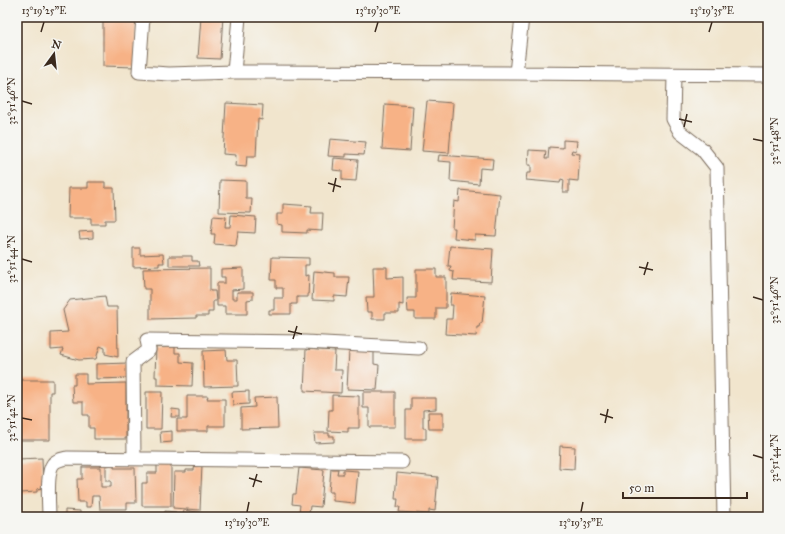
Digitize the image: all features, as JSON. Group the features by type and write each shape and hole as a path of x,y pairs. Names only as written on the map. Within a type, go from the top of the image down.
{"street":[{"path":"143,17 139,72 169,74 234,72 768,75"},
{"path":"234,72 239,17"},
{"path":"516,73 522,17"},
{"path":"674,75 673,119 680,132 702,149 717,168 724,517"},
{"path":"134,458 133,362 149,350 147,340 305,342 419,348"},
{"path":"49,517 49,472 52,464 67,458 134,458 205,461 402,462"}],"building":[{"path":"103,17 136,17 135,67 103,66"},
{"path":"201,17 223,17 220,59 198,58"},
{"path":"427,101 453,103 449,153 422,151"},
{"path":"226,103 263,105 262,120 258,119 256,156 247,156 246,167 235,166 236,155 223,154"},
{"path":"385,104 413,106 410,151 382,149"},
{"path":"330,139 366,142 364,155 346,154 346,157 328,156"},
{"path":"563,140 577,141 576,151 572,150 571,153 580,154 578,181 569,180 569,192 563,192 564,180 561,179 560,183 526,180 527,173 531,173 531,165 528,165 529,150 546,151 545,159 548,159 549,147 563,148"},
{"path":"439,155 493,159 492,169 480,168 479,184 450,181 451,162 438,161"},
{"path":"334,158 358,160 356,181 342,180 342,171 333,170"},
{"path":"220,180 246,181 246,199 252,199 251,213 219,212"},
{"path":"88,182 105,182 105,188 114,188 115,220 105,220 105,224 91,224 91,218 68,218 69,188 88,188"},
{"path":"460,190 500,194 496,236 475,235 475,240 454,238 455,228 452,228 454,201 459,202"},
{"path":"283,204 312,206 311,213 323,213 322,231 307,230 307,233 282,232 282,225 277,224 277,214 283,214"},
{"path":"231,215 256,217 255,233 238,232 236,246 214,244 215,234 211,234 213,216 226,217 225,227 230,227"},
{"path":"93,231 93,238 80,239 79,232"},
{"path":"450,246 493,249 491,282 453,280 454,272 450,271 451,266 448,266"},
{"path":"133,248 140,248 140,255 163,254 164,263 159,263 159,266 133,267"},
{"path":"169,256 192,256 192,261 198,261 199,266 169,266"},
{"path":"272,257 309,258 309,265 305,265 305,276 309,275 308,297 297,297 297,304 291,304 291,314 269,314 269,310 274,310 274,298 283,298 283,288 276,288 276,280 271,280"},
{"path":"373,267 387,267 387,278 403,277 403,305 399,304 399,313 385,313 385,319 372,319 372,312 367,312 366,297 374,297"},
{"path":"210,268 210,291 215,291 216,301 213,301 213,312 208,312 208,316 196,316 196,318 150,319 150,289 144,289 143,269"},
{"path":"243,268 243,289 232,290 232,299 237,299 237,292 253,292 253,299 247,300 247,314 225,314 225,306 217,306 217,283 225,283 225,277 221,277 221,269"},
{"path":"416,269 436,269 436,277 446,277 446,308 436,308 436,319 415,319 415,312 408,312 407,298 416,298"},
{"path":"314,271 335,273 335,277 349,277 347,297 334,296 334,301 312,300"},
{"path":"451,293 485,296 482,323 480,323 479,327 477,327 476,336 445,334 446,319 452,319 453,305 450,305"},
{"path":"105,296 107,307 117,307 118,357 105,354 105,348 100,346 96,359 79,360 61,355 63,349 51,350 51,333 68,332 63,310 70,300"},
{"path":"156,347 175,347 175,353 180,353 180,362 193,363 192,386 157,385 157,377 155,377"},
{"path":"306,349 335,351 334,370 342,370 341,393 304,391"},
{"path":"226,350 227,360 237,360 238,386 204,387 203,351"},
{"path":"349,350 374,351 374,364 379,365 377,390 347,389"},
{"path":"129,363 130,378 96,379 96,364"},
{"path":"75,374 86,374 86,384 126,383 126,439 94,439 94,428 89,428 89,415 83,415 83,402 73,402 72,385 75,385"},
{"path":"20,380 53,380 53,392 50,392 50,440 17,440 17,391 20,391"},
{"path":"249,391 249,404 233,405 232,392"},
{"path":"146,392 162,392 161,429 146,429"},
{"path":"363,392 395,392 395,427 369,427 369,408 363,408"},
{"path":"332,395 359,396 359,428 348,428 348,432 328,431 329,410 332,410"},
{"path":"187,396 208,396 207,399 225,399 225,426 208,426 208,431 177,431 177,419 187,419"},
{"path":"277,397 278,428 241,429 241,408 255,407 254,398"},
{"path":"411,398 436,398 436,409 423,410 423,428 426,428 426,439 406,439 406,410 411,410"},
{"path":"172,409 180,410 180,417 171,417"},
{"path":"428,412 443,412 443,429 429,429"},
{"path":"172,431 172,442 161,443 160,432"},
{"path":"314,433 329,433 329,436 334,436 334,442 315,443"},
{"path":"560,446 575,447 574,469 559,468"},
{"path":"42,458 43,488 37,489 37,492 20,493 20,483 17,483 17,459"},
{"path":"157,463 171,463 171,506 142,506 142,483 147,483 147,473 157,473"},
{"path":"195,464 202,465 200,510 173,508 174,472 194,470"},
{"path":"114,465 114,468 135,468 136,503 127,503 127,509 100,509 99,496 92,496 91,507 86,507 86,502 78,502 77,479 82,479 82,467 101,467 101,487 111,487 111,481 106,481 106,466"},
{"path":"299,468 324,470 321,507 310,506 309,514 299,513 300,505 292,504 293,494 296,494"},
{"path":"331,469 338,469 337,474 343,474 343,470 358,471 355,503 333,501 333,492 329,492"},
{"path":"397,473 438,477 435,511 429,510 429,514 399,512 400,507 397,507 398,499 395,499"},
{"path":"17,508 21,508 21,517 17,517"},
{"path":"65,510 80,511 80,517 65,517"},
{"path":"184,510 203,513 203,517 183,517"},
{"path":"165,511 176,512 175,517 164,517"}]}
